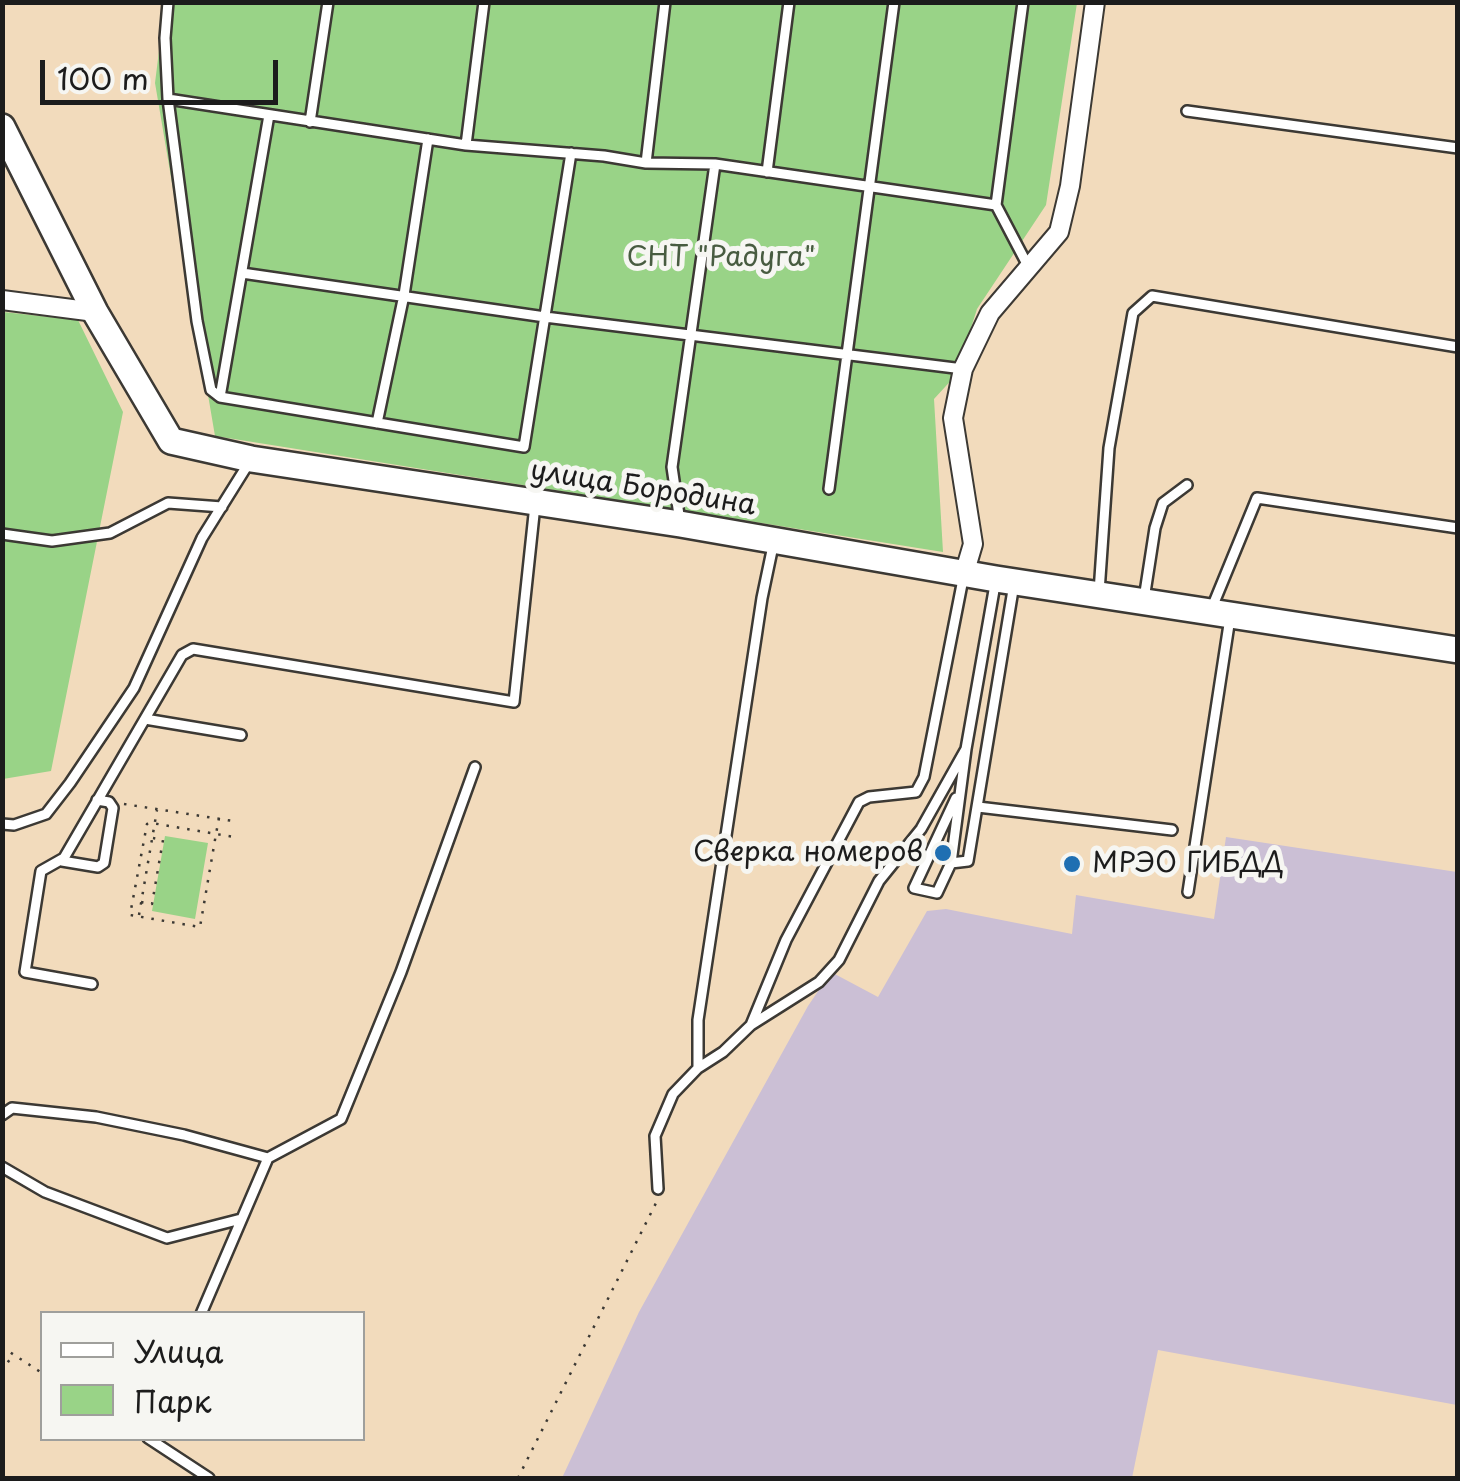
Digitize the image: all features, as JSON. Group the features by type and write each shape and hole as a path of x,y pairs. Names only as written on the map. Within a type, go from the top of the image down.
{"main road":[{"name":"улица Бородина","path":"2,127 95,312 171,441 252,459 1458,650"}],"street":[{"path":"964,571 972,544 952,418 963,369 990,313 1059,232 1095,2"},
{"path":"2,300 95,312"}],"lane":[{"path":"168,2 168,99 198,321 211,390 220,396 524,447 571,153"},
{"path":"310,122 328,2"},
{"path":"466,144 484,2"},
{"path":"646,164 665,2"},
{"path":"767,172 789,2"},
{"path":"828,489 894,2"},
{"path":"1023,2 996,205 1030,269"},
{"path":"168,99 466,144 646,164 714,164 996,205"},
{"path":"1188,111 1458,148"},
{"path":"220,396 269,115"},
{"path":"377,423 404,295 428,139"},
{"path":"680,524 672,467 714,164"},
{"path":"242,273 545,317 963,369"},
{"path":"1098,595 1109,448 1133,313 1152,296 1458,346"},
{"path":"2,824 14,825 46,814 70,783 134,688 202,538 252,459"},
{"path":"1143,602 1163,503 1186,485"},
{"path":"1188,892 1220,614 1256,498 1458,528"},
{"path":"92,984 26,972 41,871 62,860 182,655 194,649 514,702 535,502"},
{"path":"2,534 52,541 110,533 168,503 222,507"},
{"path":"698,1068 701,1000 774,541"},
{"path":"752,1025 786,940 859,802 869,797 916,792 924,777 964,571"},
{"path":"960,791 914,888 937,893 951,863 966,748 1005,580"},
{"path":"951,863 968,861 1005,580"},
{"path":"145,719 241,735"},
{"path":"658,1189 654,1136 674,1094 698,1068 723,1052 752,1025 819,982 839,960 880,881 921,829 966,748"},
{"path":"202,1311 268,1158 342,1120 401,972 475,766"},
{"path":"62,860 102,866 112,804 98,800"},
{"path":"978,807 1172,830"},
{"path":"2,1115 12,1108 96,1117 268,1158"},
{"path":"2,1167 45,1192 166,1238 241,1219"},
{"path":"153,1441 209,1478"}],"path":[{"path":"112,804 233,821"},
{"path":"138,917 157,808"},
{"path":"219,818 216,834 200,927 130,916 145,828 154,823 216,834 234,837"},
{"path":"141,902 152,904 163,840 152,838"},
{"path":"518,1478 656,1208 658,1189"},
{"path":"2,1347 40,1372"},
{"path":"2,1371 13,1354"}],"shaded area":[{"path":"1226,837 1457,872 1457,1405 1158,1350 1132,1478 562,1478 639,1312 808,1006 831,972 878,997 927,911 946,909 1072,934 1076,895 1214,919"}],"green space":[{"name":"СНТ \"Радуга\"","path":"165,3 1077,3 1046,205 977,309 956,375 934,399 943,552 215,436 155,83"},
{"path":"3,312 78,320 123,412 51,771 3,779"},
{"path":"165,836 208,843 195,919 152,911"}],"place":[{"name":"Сверка номеров","path":"943,853"},
{"name":"МРЭО ГИБДД","path":"1072,864"}]}
